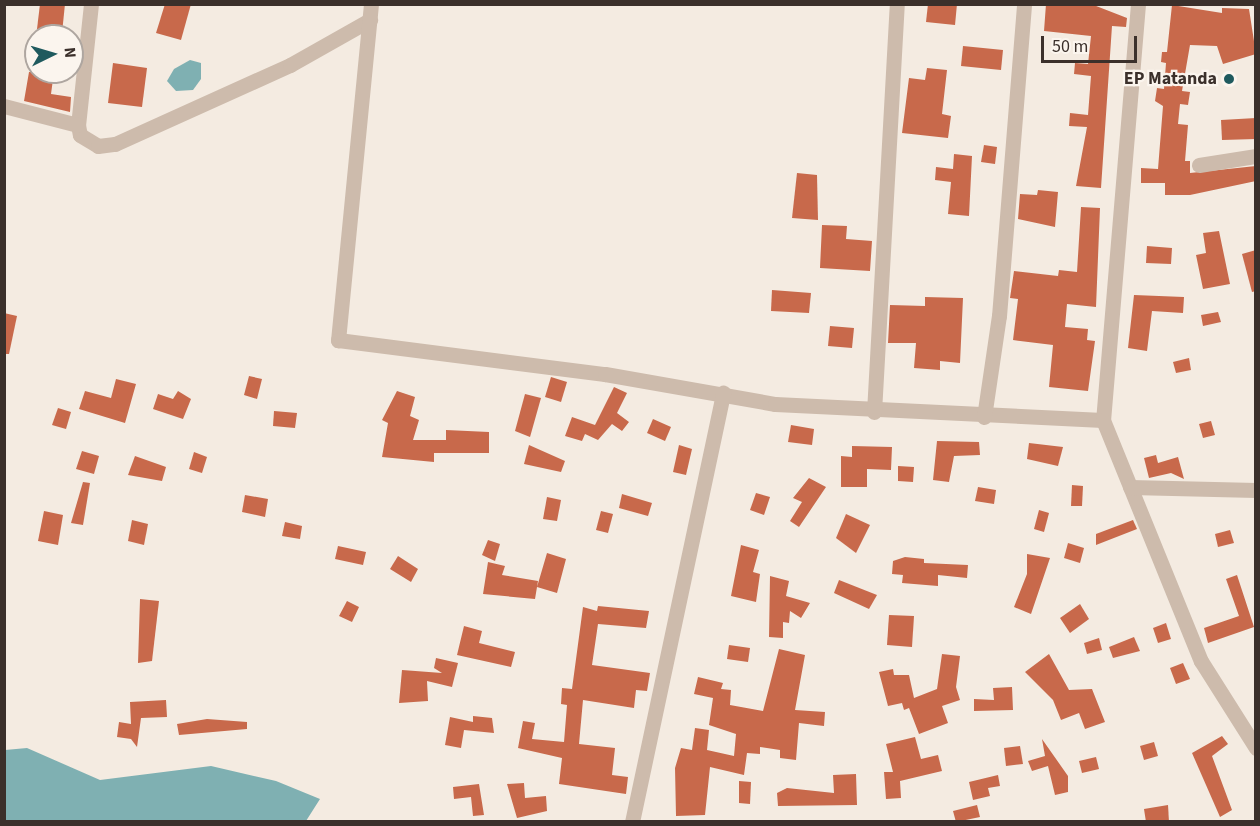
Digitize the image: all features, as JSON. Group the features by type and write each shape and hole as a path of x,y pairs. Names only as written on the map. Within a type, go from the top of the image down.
{"street":[{"path":"91,4 78,125 87,142 115,144 290,65 371,12"},
{"path":"874,412 897,4"},
{"path":"984,417 999,316 1024,4"},
{"path":"1138,4 1102,420 1201,661 1256,748"},
{"path":"371,12 338,340 723,393 775,404 874,412 1102,420"},
{"path":"4,106 78,125"},
{"path":"1199,165 1256,156"},
{"path":"632,822 723,393"},
{"path":"1130,487 1256,490"}],"water":[{"path":"190,60 201,63 201,79 193,90 176,91 167,81 174,69"},
{"path":"27,748 100,780 211,766 276,781 320,799 306,821 5,821 5,750"}],"building":[{"path":"40,4 65,4 63,24 38,24"},
{"path":"165,4 191,4 181,40 156,33"},
{"path":"928,4 957,4 955,25 926,22"},
{"path":"1046,4 1091,4 1127,18 1126,27 1112,26 1101,188 1076,186 1087,127 1069,126 1070,113 1088,115 1091,76 1074,74 1075,63 1088,64 1091,36 1044,31"},
{"path":"1172,5 1222,13 1222,8 1249,9 1256,54 1223,64 1217,46 1190,45 1182,91 1190,92 1188,105 1180,104 1178,124 1188,125 1185,161 1190,161 1190,173 1256,166 1256,181 1190,195 1165,195 1165,183 1141,183 1141,168 1158,169 1163,106 1155,101 1157,88 1164,89 1166,63 1161,62 1162,52 1167,52"},
{"path":"963,46 1003,50 1001,70 961,66"},
{"path":"113,63 147,68 142,107 108,103"},
{"path":"927,68 947,70 942,114 951,116 948,138 902,133 909,78 925,80"},
{"path":"27,84 52,84 51,94 71,97 70,112 24,101"},
{"path":"1256,118 1256,139 1222,140 1221,120"},
{"path":"984,145 997,147 995,164 981,162"},
{"path":"954,154 972,156 969,216 948,214 951,182 935,180 936,167 953,169"},
{"path":"797,173 817,175 818,220 792,218"},
{"path":"1038,190 1058,192 1055,227 1018,219 1020,194 1037,195"},
{"path":"1081,207 1100,208 1096,307 1067,304 1065,327 1088,329 1087,340 1095,341 1088,391 1049,387 1053,345 1013,340 1018,299 1010,298 1014,271 1058,276 1059,270 1077,272"},
{"path":"822,225 847,226 846,239 872,241 870,271 820,268"},
{"path":"1219,231 1230,284 1203,289 1196,255 1206,253 1203,233"},
{"path":"1147,246 1172,248 1171,264 1146,263"},
{"path":"1256,250 1256,291 1252,292 1242,254"},
{"path":"772,290 811,293 809,313 771,311"},
{"path":"1134,295 1184,297 1183,313 1152,311 1147,351 1128,348"},
{"path":"925,297 963,298 960,363 940,361 940,370 914,368 916,343 888,343 890,305 925,306"},
{"path":"1218,312 1221,322 1203,326 1201,315"},
{"path":"4,313 17,316 9,354 4,354"},
{"path":"830,326 854,328 852,348 828,346"},
{"path":"1189,358 1191,370 1176,373 1173,362"},
{"path":"249,376 262,379 257,399 244,395"},
{"path":"551,377 567,382 561,402 545,397"},
{"path":"116,379 136,384 125,423 79,409 85,391 111,398"},
{"path":"614,387 627,393 617,413 629,422 622,431 612,424 598,440 585,434 582,441 565,436 572,417 595,425"},
{"path":"178,391 191,399 183,419 153,409 158,394 173,399"},
{"path":"397,391 415,397 410,416 419,420 413,440 446,440 446,430 489,432 489,453 434,453 434,462 382,457 388,423 382,420"},
{"path":"525,394 541,398 530,437 515,431"},
{"path":"58,408 71,412 66,429 52,425"},
{"path":"274,411 297,413 295,428 273,426"},
{"path":"653,419 671,427 665,441 647,433"},
{"path":"1211,421 1215,435 1203,438 1199,424"},
{"path":"791,425 814,429 812,445 788,442"},
{"path":"937,441 979,442 980,455 954,456 949,482 933,480"},
{"path":"1029,443 1063,447 1058,466 1027,459"},
{"path":"529,445 565,461 561,472 524,464"},
{"path":"679,445 692,449 686,475 673,472"},
{"path":"852,446 892,447 891,470 867,469 867,487 841,487 841,456 852,457"},
{"path":"82,451 99,456 94,474 76,469"},
{"path":"194,452 207,457 202,473 189,469"},
{"path":"1156,455 1158,463 1178,457 1184,479 1171,473 1149,478 1144,458"},
{"path":"135,456 166,467 162,481 128,475"},
{"path":"898,466 914,467 913,482 898,481"},
{"path":"809,478 826,487 799,527 790,521 802,502 793,498"},
{"path":"83,482 90,483 83,525 71,523"},
{"path":"1072,485 1083,486 1082,506 1071,506"},
{"path":"978,487 996,490 994,504 975,501"},
{"path":"756,493 770,497 764,515 750,510"},
{"path":"622,494 652,503 648,516 619,508"},
{"path":"245,495 268,499 265,517 242,512"},
{"path":"547,497 561,500 557,521 543,519"},
{"path":"1039,510 1049,513 1044,532 1034,529"},
{"path":"44,511 63,515 58,545 38,541"},
{"path":"601,511 613,514 608,533 596,530"},
{"path":"846,514 870,525 856,553 836,538"},
{"path":"132,520 148,524 144,545 128,541"},
{"path":"1133,520 1137,529 1096,545 1096,534"},
{"path":"285,522 302,526 300,539 282,536"},
{"path":"1230,530 1234,543 1218,547 1215,534"},
{"path":"488,540 500,544 495,561 482,555"},
{"path":"1068,543 1084,548 1080,563 1064,558"},
{"path":"741,545 759,550 753,572 760,574 756,602 731,596"},
{"path":"338,546 366,552 363,565 335,559"},
{"path":"547,553 566,559 557,593 537,587"},
{"path":"1027,554 1050,558 1031,614 1014,607 1027,574"},
{"path":"398,556 418,569 411,582 390,569"},
{"path":"905,557 924,559 924,563 968,565 967,578 938,575 938,586 902,583 903,575 892,574 893,561"},
{"path":"488,562 505,566 502,575 538,581 535,599 483,594"},
{"path":"1237,575 1254,627 1208,643 1204,628 1239,616 1226,579"},
{"path":"770,576 789,581 786,596 810,603 801,618 790,611 789,623 783,622 783,638 769,637"},
{"path":"839,580 877,595 869,609 834,593"},
{"path":"140,599 159,601 152,661 138,663"},
{"path":"347,601 359,607 352,622 339,616"},
{"path":"1080,604 1089,619 1070,633 1060,618"},
{"path":"598,606 649,611 646,628 598,624 592,665 650,673 647,691 636,690 634,708 583,700 579,744 615,748 612,775 628,777 626,794 559,784 562,758 518,748 523,721 535,723 532,739 564,742 567,705 561,704 562,688 572,689 583,607 597,611"},
{"path":"889,615 914,616 912,647 887,645"},
{"path":"1166,623 1171,639 1158,643 1153,628"},
{"path":"464,626 482,631 479,643 515,652 511,667 457,655"},
{"path":"1134,637 1140,651 1113,658 1109,647"},
{"path":"1099,638 1102,650 1087,654 1084,643"},
{"path":"729,645 750,648 748,662 727,659"},
{"path":"779,649 805,655 795,710 825,712 824,726 799,723 796,760 780,758 780,750 760,747 760,754 747,753 744,775 710,767 705,815 676,816 675,768 681,748 692,750 695,728 709,730 707,750 734,756 736,734 709,725 713,698 694,694 698,677 723,683 721,689 731,690 730,705 763,711"},
{"path":"942,654 960,656 956,687 960,700 942,706 948,723 919,734 909,708 904,710 902,703 888,706 879,672 893,669 894,675 909,675 914,698 937,689"},
{"path":"1049,654 1069,690 1092,689 1105,722 1085,729 1079,713 1061,720 1053,700 1025,672"},
{"path":"436,658 458,663 452,687 427,681 428,701 399,703 402,670 442,673 434,668"},
{"path":"1183,663 1190,679 1176,684 1170,668"},
{"path":"1012,687 1013,710 974,711 974,699 994,700 993,688"},
{"path":"166,700 167,717 141,718 137,747 131,739 117,737 119,722 131,724 130,702"},
{"path":"473,716 492,718 494,733 464,730 461,748 445,745 450,717 473,722"},
{"path":"207,719 247,722 247,729 179,735 177,724"},
{"path":"1222,736 1228,744 1212,756 1232,810 1220,817 1192,753"},
{"path":"915,737 921,759 938,755 942,771 900,781 901,798 886,799 884,772 893,772 886,744"},
{"path":"1042,739 1068,776 1068,792 1055,795 1048,766 1032,771 1028,761 1045,756"},
{"path":"1154,742 1158,756 1144,760 1140,746"},
{"path":"1020,746 1023,764 1006,766 1004,748"},
{"path":"1096,757 1099,769 1082,773 1079,761"},
{"path":"856,774 857,805 778,806 777,793 787,788 834,793 833,775"},
{"path":"998,775 1000,786 988,788 990,796 973,800 969,782"},
{"path":"739,781 751,782 750,804 739,803"},
{"path":"524,783 525,798 546,796 547,811 517,818 507,784"},
{"path":"479,784 484,815 473,816 471,797 454,799 453,787"},
{"path":"977,805 980,817 956,822 953,811"},
{"path":"1168,805 1169,822 1146,822 1144,809"}],"place":[{"name":"EP Matanda","path":"1229,79"}]}
